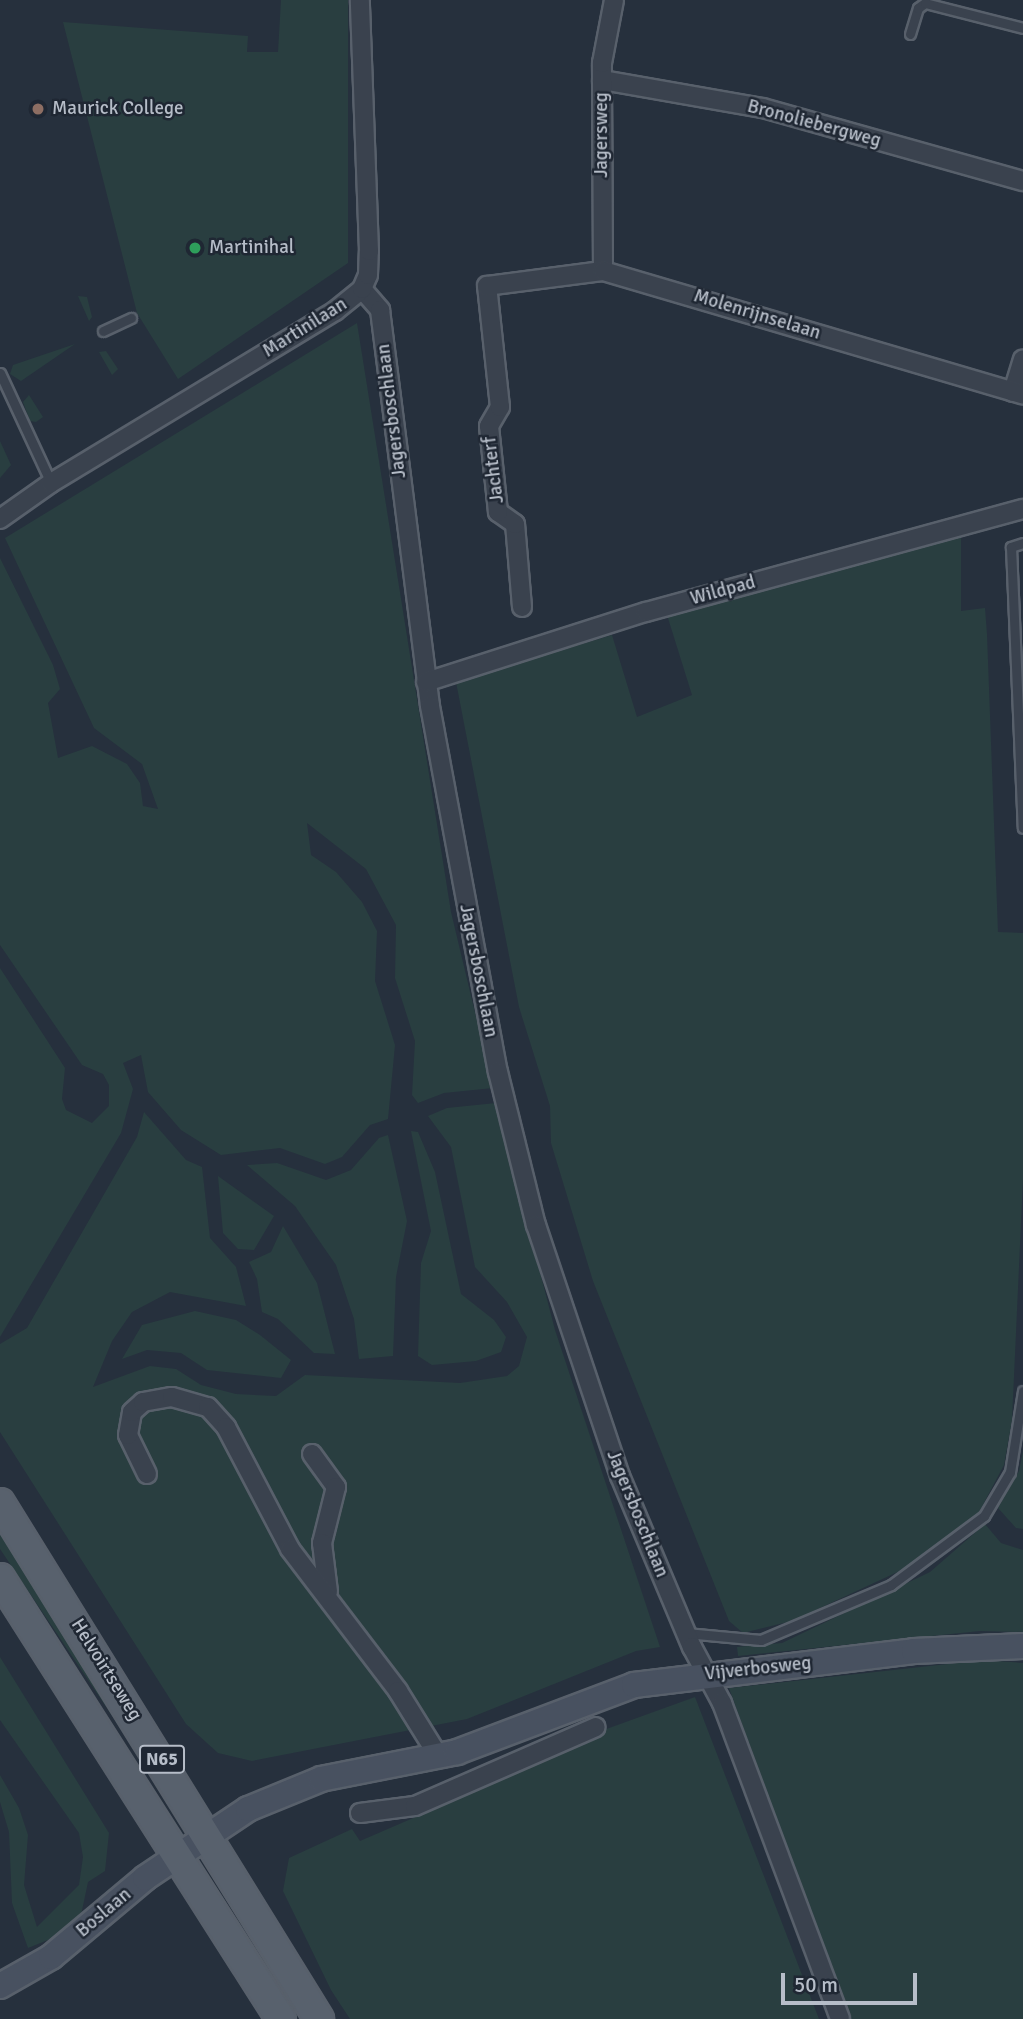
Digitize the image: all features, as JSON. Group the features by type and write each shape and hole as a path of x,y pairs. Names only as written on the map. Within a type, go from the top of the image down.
{"main road":[{"name":"Helvoirtseweg","path":"0,1503 156,1748 207,1837 319,2019"},
{"name":"Helvoirtseweg","path":"0,1578 281,2019"},
{"name":"Vijverbosweg","path":"207,1837 248,1809 309,1783 439,1757 502,1736 634,1685 707,1674 966,1646 1023,1646"},
{"name":"Boslaan","path":"0,1986 51,1958 140,1883 207,1837"}],"street":[{"name":"Martinilaan","path":"0,519 51,483 143,431 362,289 368,275 369,213 360,0"},
{"name":"Jagersweg","path":"603,271 601,80 614,0"},
{"name":"Bronoliebergweg","path":"601,80 763,108 1023,181"},
{"name":"Molenrijnselaan","path":"487,286 603,271 1018,393"},
{"name":"Jachterf","path":"487,286 500,407 489,426 498,512 515,524 522,607"},
{"name":"Jagersboschlaan","path":"362,289 380,310 426,682 498,1072 536,1225 593,1406 686,1633 722,1703 840,2019"},
{"path":"1018,393 1023,360"},
{"name":"Wildpad","path":"426,682 646,612 1023,509"},
{"path":"147,1474 128,1435 132,1412 143,1402 172,1397 208,1407 226,1427 290,1549 330,1598 398,1691 439,1757"},
{"path":"312,1454 336,1487 322,1542 330,1598"},
{"path":"356,1818 415,1806 596,1727"},
{"path":"502,1736 514,1763"}],"lane":[{"path":"910,34 918,8 925,4 1023,28"},
{"path":"103,331 131,318"},
{"path":"0,373 51,483"},
{"path":"1023,543 1010,547 1023,828"},
{"path":"686,1633 761,1640 891,1585 984,1516 1010,1472 1023,1391"}],"green space":[{"path":"281,0 348,0 348,263 178,379 137,313 63,22 248,36 247,52 278,52"},
{"path":"78,296 87,297 92,317 89,321"},
{"path":"357,323 451,912 493,1088 444,1093 418,1103 412,1095 415,1041 395,978 396,925 366,869 307,823 311,855 336,872 362,902 377,931 375,981 395,1045 388,1119 370,1125 342,1157 325,1164 280,1148 221,1155 181,1130 148,1092 141,1055 123,1063 133,1089 121,1133 0,1337 0,968 65,1068 62,1099 66,1110 92,1123 109,1106 109,1085 103,1074 82,1065 0,945 0,558 53,665 60,689 48,703 58,758 92,746 127,764 140,783 143,806 158,809 142,764 94,728 5,538"},
{"path":"75,344 21,381 10,374 13,365"},
{"path":"106,351 118,369 112,375 99,352"},
{"path":"29,395 43,417 36,422 30,421 23,402"},
{"path":"0,441 11,465 0,478"},
{"path":"961,537 961,611 985,608 998,932 1023,933 1023,1179 1012,1420 1004,1465 979,1512 919,1562 792,1621 743,1633 729,1621 593,1281 551,1143 550,1106 519,1007 456,682 612,635 637,717 692,695 667,615"},
{"path":"496,1103 555,1330 660,1647 636,1651 467,1719 252,1761 218,1753 186,1724 0,1432 0,1344 27,1328 137,1137 144,1112 186,1160 202,1167 210,1238 236,1267 246,1306 170,1292 132,1312 112,1341 93,1387 150,1366 176,1369 201,1385 236,1394 276,1396 305,1375 460,1383 507,1376 519,1366 527,1337 507,1302 475,1267 451,1147 428,1116 447,1108"},
{"path":"411,1131 418,1132 435,1172 461,1294 494,1320 506,1337 501,1352 476,1361 432,1365 418,1356 421,1263 431,1231"},
{"path":"388,1135 407,1221 396,1277 393,1356 359,1359 354,1319 336,1265 295,1206 247,1165 277,1163 326,1180 351,1170 379,1138"},
{"path":"218,1176 274,1216 254,1250 238,1249 223,1233"},
{"path":"283,1226 317,1283 335,1354 314,1353 278,1319 262,1312 257,1279 249,1262 271,1252"},
{"path":"195,1311 236,1320 260,1335 291,1360 281,1378 207,1370 181,1353 147,1350 122,1359 142,1325"},
{"path":"1023,1451 1023,1529 1016,1528 998,1508 1019,1471"},
{"path":"0,1523 172,1805 0,1549"},
{"path":"985,1524 1001,1543 1023,1550 1023,1632 980,1631 738,1656 737,1647 782,1643 930,1572"},
{"path":"0,1657 109,1833 105,1871 88,1882 80,1920 63,1934 28,1948 12,1903 9,1832 0,1802 0,1775 19,1808 28,1835 24,1885 37,1927 79,1885 83,1857 79,1833 0,1720"},
{"path":"984,1660 1023,1663 1023,2019 848,2019 729,1688"},
{"path":"695,1697 819,2019 350,2019 331,1990 283,1891 289,1858 352,1829 360,1841 582,1745 587,1736"}],"place":[{"name":"Maurick College","path":"38,109"},
{"name":"Martinihal","path":"195,248"}]}
